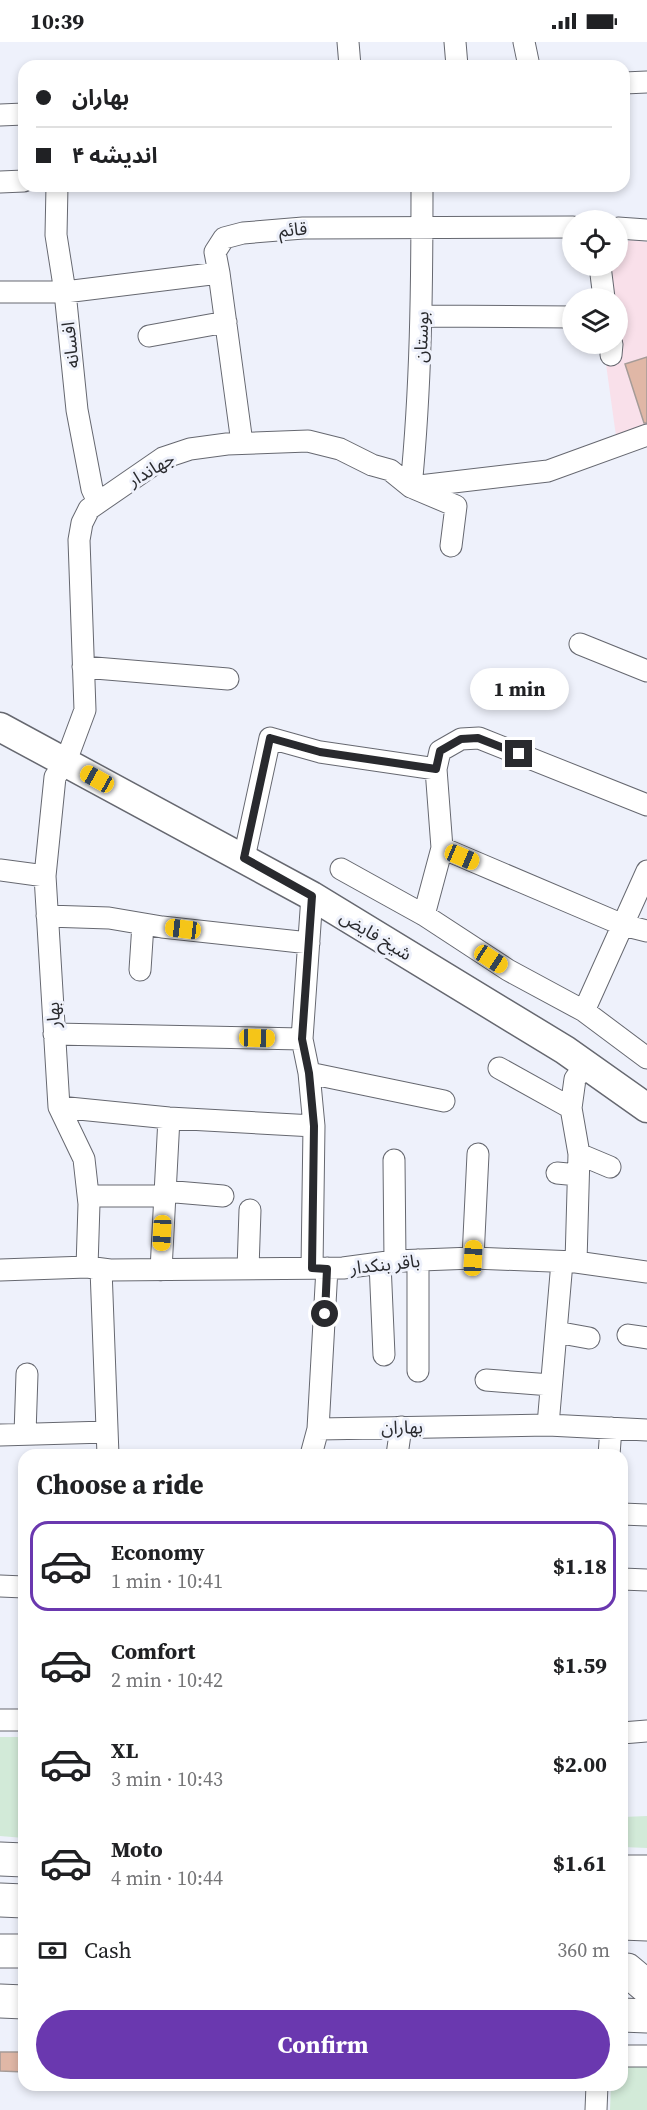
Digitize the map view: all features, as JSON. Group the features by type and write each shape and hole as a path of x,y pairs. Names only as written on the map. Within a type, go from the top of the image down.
{"main road":[{"path":"0,1859 18,1860"},
{"path":"628,1872 647,1872"},
{"path":"628,1895 647,1893"},
{"path":"0,1900 18,1901"},
{"path":"628,1923 647,1924"},
{"path":"0,1951 18,1952"},
{"path":"0,2001 18,2002"},
{"path":"628,2015 647,2016"}],"street":[{"path":"348,42 350,60"},
{"path":"454,42 456,60"},
{"path":"524,42 528,60"},
{"path":"630,82 647,82"},
{"path":"0,115 18,114"},
{"path":"0,182 18,181"},
{"name":"افسانه","path":"57,192 56,235 65,292 77,410 92,489 98,502"},
{"name":"بوستان","path":"411,487 416,443 422,316 422,192"},
{"name":"قائم","path":"242,443 219,273 214,252 224,238 243,233 303,228 562,227"},
{"path":"628,229 647,230"},
{"path":"0,292 65,292 219,273"},
{"path":"422,316 562,317"},
{"path":"149,336 226,322"},
{"path":"411,487 548,471 647,435"},
{"name":"جهاندار","path":"66,761 85,710 79,540 82,523 89,509 163,458 189,449 242,443 308,441 340,450 372,465 390,470 411,487 456,506 451,546"},
{"path":"580,645 647,671"},
{"path":"83,667 228,679"},
{"name":"شیخ فایض","path":"0,727 312,896 586,1064 647,1108"},
{"path":"244,858 270,738 320,752 436,769"},
{"path":"424,915 442,848 436,769 440,751 461,739 478,738 647,805"},
{"name":"بهار","path":"66,761 55,777 45,876 54,1035 59,1107 84,1158 108,1449"},
{"path":"442,848 623,925 647,931"},
{"path":"341,869 424,915 508,970 584,1011 647,1058"},
{"path":"0,870 45,876"},
{"path":"584,1011 647,871"},
{"path":"312,896 302,1039 309,1073 314,1126 320,1268 318,1429 313,1449"},
{"path":"47,916 109,918 309,943"},
{"path":"140,970 143,924"},
{"path":"54,1035 302,1039"},
{"path":"548,1425 556,1332 569,1262 579,1164 571,1108 575,1079 586,1064"},
{"path":"499,1068 571,1108"},
{"path":"309,1073 444,1101"},
{"path":"59,1107 169,1118 314,1126"},
{"path":"160,1269 169,1118"},
{"path":"473,1258 478,1154"},
{"path":"384,1355 394,1160"},
{"path":"556,1173 579,1164 610,1167"},
{"path":"98,1196 164,1194 223,1196"},
{"path":"248,1269 250,1210"},
{"name":"باقر بنکدار","path":"0,1270 320,1268 473,1258 569,1262 647,1272"},
{"path":"418,1260 418,1371"},
{"path":"556,1332 589,1338"},
{"path":"25,1434 27,1374"},
{"path":"486,1380 551,1384"},
{"name":"بهاران","path":"318,1429 548,1425 647,1430"},
{"path":"398,1449 401,1427"},
{"path":"609,1449 611,1428"},
{"path":"0,1435 107,1432"},
{"path":"628,1514 647,1515"},
{"path":"628,1579 647,1580"},
{"path":"0,1586 18,1587"},
{"path":"0,1720 18,1720"},
{"path":"628,1733 647,1731"},
{"path":"628,2056 647,2056"},
{"path":"596,2110 597,2091"}],"shaded area":[{"path":"628,241 647,242 647,429 616,436 605,357 608,354 628,354 628,288 608,288 608,276 628,276"}],"green space":[{"path":"0,1737 18,1737 18,1838 0,1836"},
{"path":"647,1816 647,1848 628,1847 628,1817"},
{"path":"628,2053 647,2054 647,2110 610,2110 611,2091 628,2091"}],"building":[{"path":"647,357 647,423 644,423 625,364"},
{"path":"0,2052 18,2052 18,2072 0,2071"}],"route":[{"path":"325,1314 327,1269 312,1268 314,1113 302,1039 312,896 244,858 270,738 320,752 436,769 440,751 461,739 478,738 519,754"}]}
